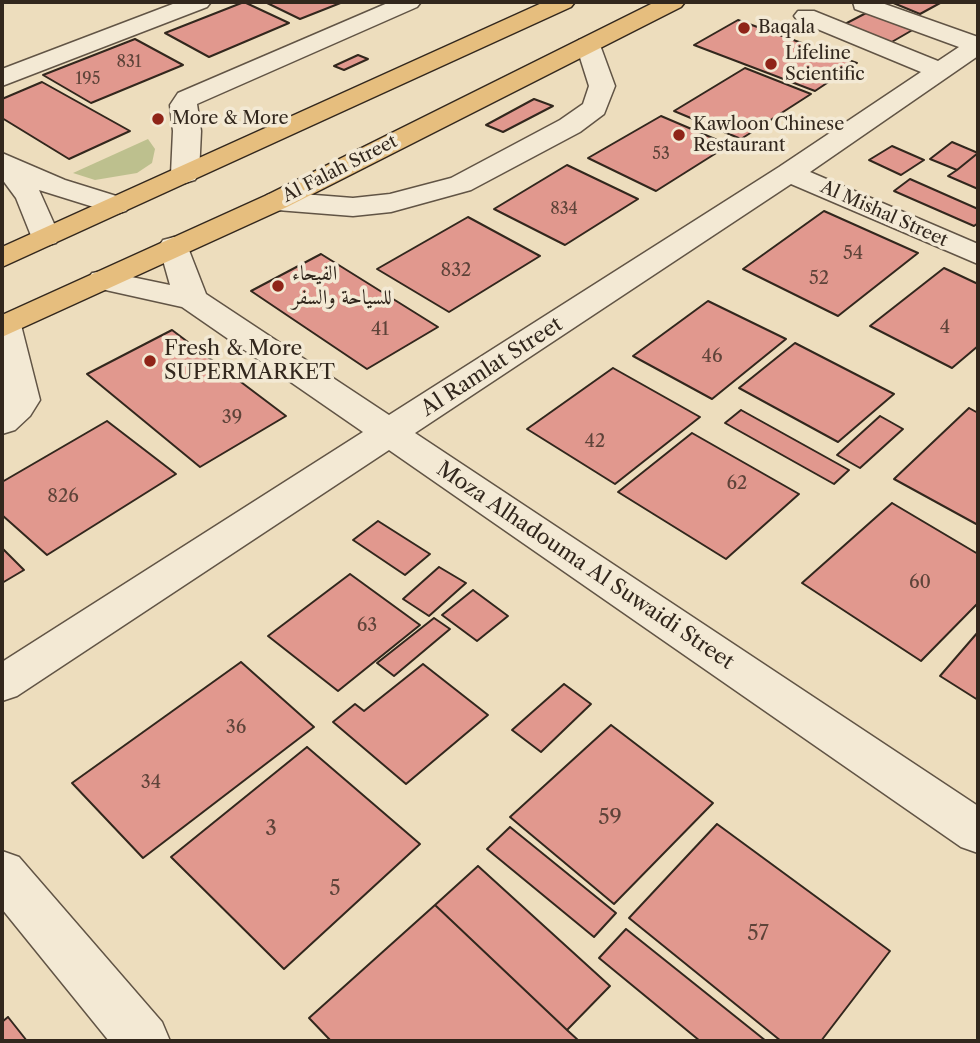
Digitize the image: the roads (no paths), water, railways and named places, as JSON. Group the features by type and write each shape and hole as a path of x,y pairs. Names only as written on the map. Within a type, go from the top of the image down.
{"main road":[{"path":"2,257 563,2"},
{"name":"Al Falah Street","path":"3,326 277,201 673,2"}],"street":[{"path":"2,78 199,2"},
{"path":"185,174 187,131 183,105 187,99 410,2"},
{"path":"830,2 868,3 917,16 930,15 942,8"},
{"path":"868,3 978,45"},
{"path":"806,16 941,71"},
{"path":"277,201 353,207 391,203 461,184 570,126 595,108 602,86 588,45"},
{"name":"Al Ramlat Street","path":"2,684 789,173 978,45"},
{"path":"3,162 55,186 116,205"},
{"path":"3,162 30,197 45,237"},
{"name":"Al Mishal Street","path":"789,173 978,255"},
{"path":"174,246 180,273 193,300"},
{"name":"Moza Alhadouma Al Suwaidi Street","path":"103,280 193,300 978,832"},
{"path":"2,422 18,408 22,400 3,326"},
{"path":"2,873 143,1041"}],"place":[{"name":"Baqala","path":"744,28"},
{"name":"Lifeline Scientific","path":"771,64"},
{"name":"More & More","path":"158,119"},
{"name":"Kawloon Chinese Restaurant","path":"679,135"},
{"name":"الفيحاء للسياحة والسفر","path":"278,286"},
{"name":"Fresh & More SUPERMARKET","path":"150,361"}]}
